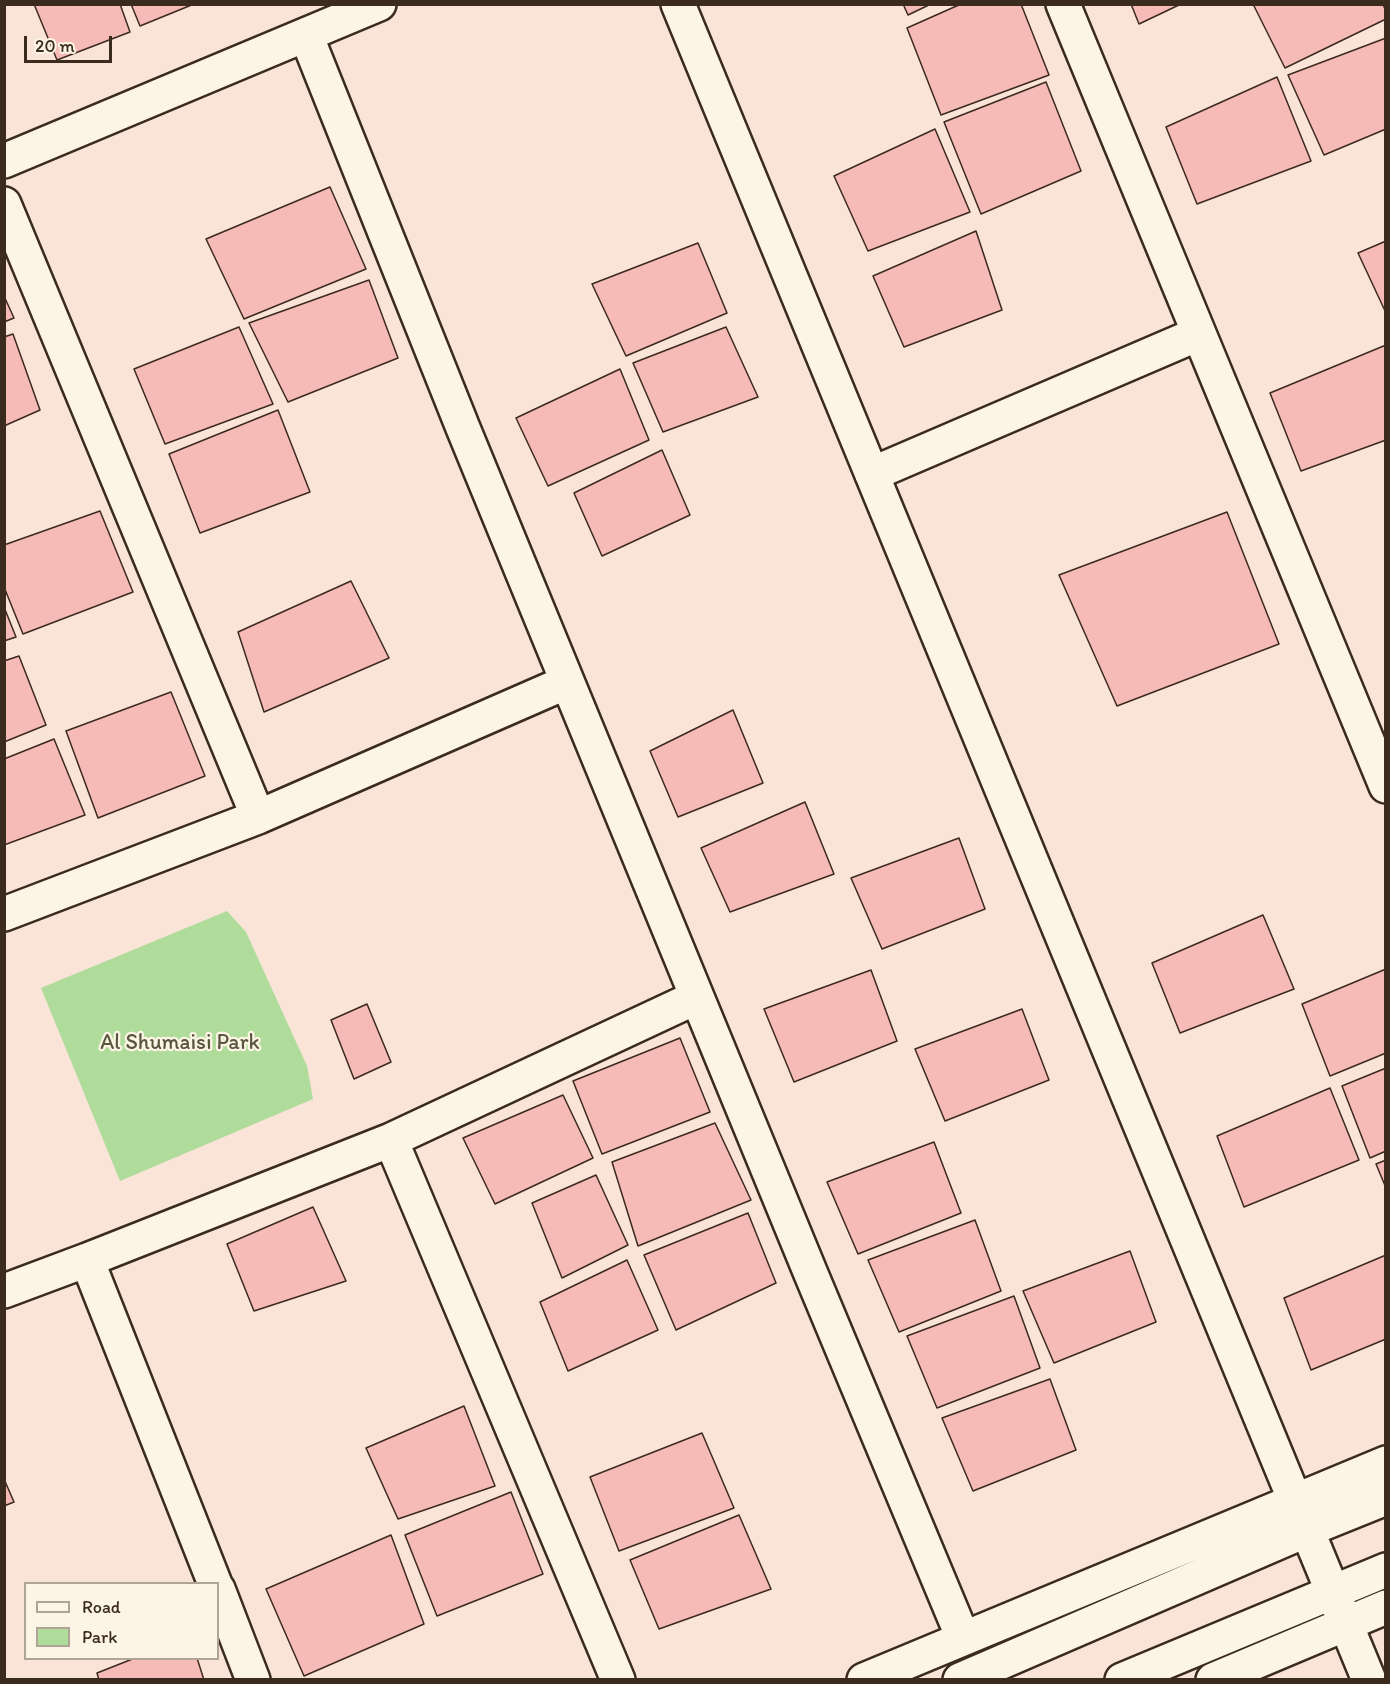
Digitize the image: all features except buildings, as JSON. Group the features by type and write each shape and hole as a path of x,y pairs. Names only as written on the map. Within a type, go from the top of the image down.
{"street":[{"path":"4,160 379,4"},
{"path":"678,4 1369,1680"},
{"path":"1064,4 1386,786"},
{"path":"306,35 567,682 963,1638"},
{"path":"4,204 258,817"},
{"path":"872,474 1198,334"},
{"path":"4,914 258,817 567,682"},
{"path":"4,1291 391,1140 697,997"},
{"path":"391,1140 618,1680"},
{"path":"87,1260 214,1582"},
{"path":"960,1680 1301,1515 1386,1463"},
{"path":"864,1680 963,1638 1301,1515 1386,1498"},
{"path":"1122,1680 1386,1570"},
{"path":"219,1592 253,1680"},
{"path":"1213,1680 1386,1607"}],"green space":[{"name":"Al Shumaisi Park","path":"227,911 246,932 307,1066 313,1099 120,1181 41,988"}]}
